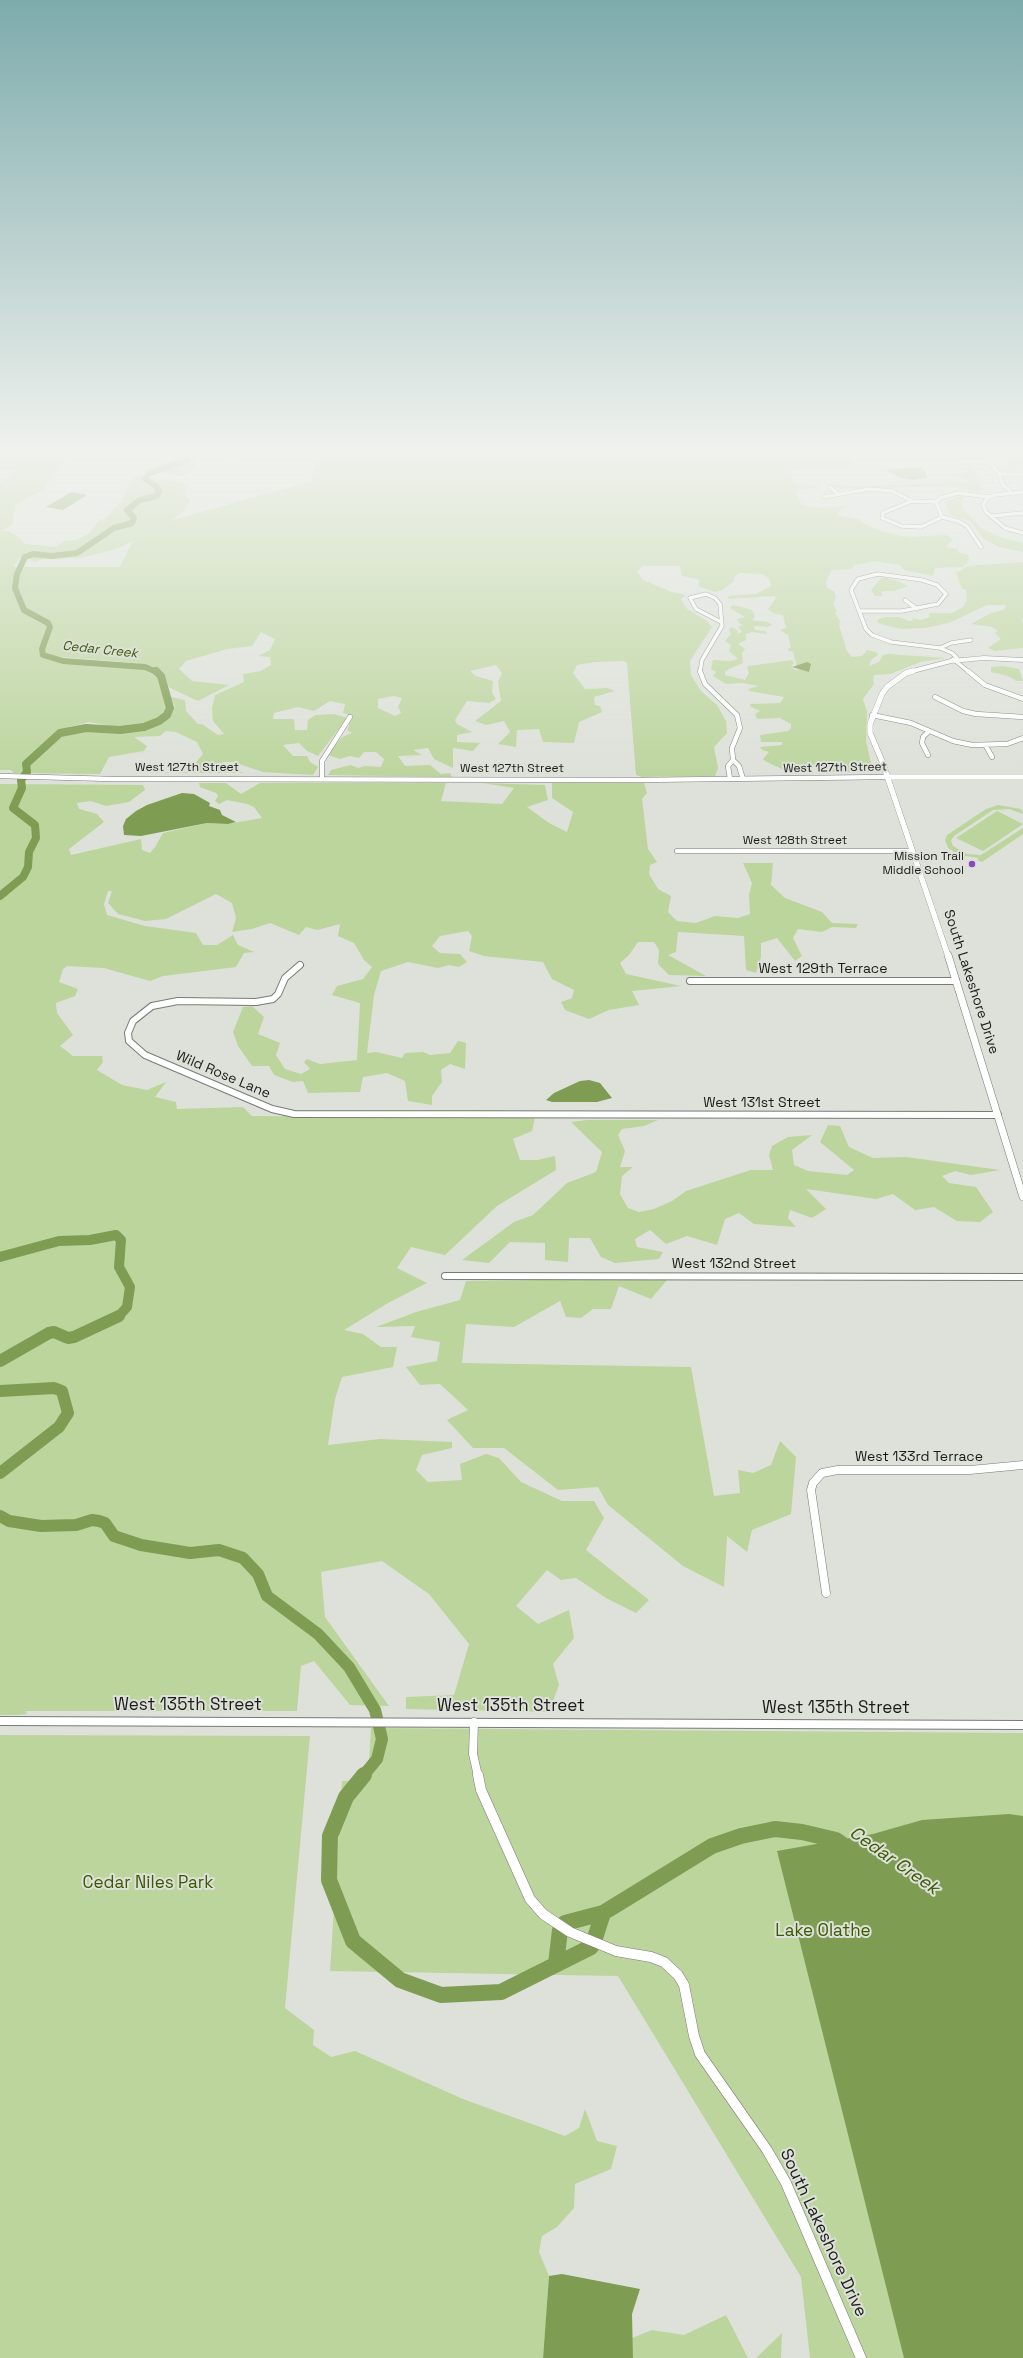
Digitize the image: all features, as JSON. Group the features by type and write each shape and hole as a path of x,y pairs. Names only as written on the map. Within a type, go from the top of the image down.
{"street":[{"path":"861,611 902,611 942,602 946,597 945,591 929,581 878,574 861,578 852,586 851,590 861,611 866,629 875,637 891,642 942,649 956,660 973,677 985,684 1023,699"},
{"path":"721,622 696,609 691,603 690,598 700,594 715,598 720,604 721,622 719,633 702,660 700,671 705,684 732,708 737,715 740,728 732,748 733,760 739,766 743,779"},
{"path":"905,600 917,608"},
{"path":"942,649 951,643 971,640"},
{"path":"1022,740 1007,744 986,746 953,741 902,720 872,715 882,694 897,678 921,668 956,660 990,658 1023,660"},
{"path":"935,697 962,711 976,714 1023,717"},
{"name":"South Lakeshore Drive","path":"872,715 870,733 939,926 1023,1197"},
{"path":"322,778 322,761 350,717"},
{"path":"928,755 922,743 923,737 929,731"},
{"path":"986,746 992,757"},
{"path":"730,779 728,766 733,760"},
{"name":"West 127th Street","path":"0,776 730,779 1023,777"},
{"name":"West 128th Street","path":"677,851 912,851"},
{"name":"Wild Rose Lane","path":"300,965 285,978 278,994 273,999 256,1002 178,1001 152,1006 140,1014 133,1022 128,1033 129,1041 137,1050 145,1055 286,1112 307,1114 526,1115"},
{"name":"West 129th Terrace","path":"690,981 956,981"},
{"name":"West 131st Street","path":"526,1115 998,1115"},
{"name":"West 132nd Street","path":"445,1276 1023,1277"},
{"name":"West 133rd Terrace","path":"826,1593 811,1498 813,1483 817,1476 822,1473 838,1470 970,1470 1023,1465"},
{"name":"West 135th Street","path":"0,1721 1023,1725"},
{"name":"South Lakeshore Drive","path":"474,1722 473,1754 480,1790 530,1899 543,1914 570,1932 616,1951 651,1957 664,1962 678,1975 684,1985 694,2036 700,2054 711,2072 768,2150 786,2183 861,2358"}],"green space":[{"path":"0,558 19,558 13,567 120,567 124,558 969,558 969,561 963,567 935,568 933,576 904,570 900,565 875,561 854,565 851,569 832,570 828,577 826,583 827,588 834,591 836,597 833,604 837,611 835,613 840,621 839,625 847,651 852,657 862,656 867,650 876,652 878,655 871,660 869,666 879,662 883,655 889,654 946,658 921,662 890,674 874,675 874,684 863,699 867,712 866,741 873,772 824,772 823,768 808,767 786,771 763,759 769,752 762,750 760,747 782,745 782,742 761,742 760,735 788,731 791,728 791,724 780,718 757,719 755,714 760,711 751,707 750,704 780,703 784,697 749,691 748,689 759,686 742,683 726,684 713,676 716,672 711,669 713,660 730,661 738,659 729,651 731,645 725,641 731,634 729,629 732,627 738,631 737,634 742,632 738,627 743,625 739,623 737,619 745,617 730,608 733,605 752,610 755,617 752,620 768,622 772,625 767,627 753,627 756,630 765,631 767,633 766,634 752,632 746,634 746,640 738,644 745,649 742,653 743,663 729,669 725,672 725,675 745,680 749,673 748,666 792,660 794,663 791,667 798,671 793,652 787,650 791,647 788,635 780,630 786,628 783,615 773,613 768,609 776,598 775,596 727,599 730,596 756,594 771,586 769,578 762,574 740,573 736,575 733,582 722,590 715,592 698,586 700,581 697,579 682,576 680,566 643,566 637,571 643,580 672,592 686,595 681,599 686,608 707,621 712,627 690,661 691,675 701,691 717,705 726,721 727,733 714,747 718,768 715,776 642,777 636,775 627,663 624,661 595,662 577,665 573,673 585,689 607,688 615,691 594,697 595,705 600,706 602,712 579,722 574,743 543,742 539,729 517,730 516,747 498,744 510,732 504,721 486,725 475,721 501,701 498,682 502,673 496,665 470,671 476,676 493,681 492,692 496,699 489,703 467,701 455,720 457,724 472,732 457,735 457,742 480,743 473,751 453,748 453,768 434,759 428,748 413,750 422,755 398,756 405,766 430,765 441,774 450,773 452,777 328,775 331,770 351,765 358,768 365,766 381,767 384,759 376,752 364,752 359,758 350,756 340,759 328,755 342,737 352,733 347,730 353,716 343,713 345,704 330,701 314,711 298,707 274,713 273,719 294,719 295,730 307,730 308,720 315,715 334,714 347,718 318,756 307,751 299,743 283,745 293,756 307,756 310,762 318,767 313,775 263,772 233,762 223,762 211,769 227,768 244,773 135,773 192,772 193,766 203,754 197,742 176,732 166,731 160,736 134,737 147,746 144,751 109,757 100,774 14,773 11,770 0,770","holes":["261,632 275,639 270,650 258,656 270,657 271,665 261,671 243,674 244,682 215,695 212,708 213,721 224,734 218,735 202,724 198,724 186,711 185,700 171,697 167,683 170,688 198,701 229,685 192,681 179,669 186,661 227,649 252,646","50,656 136,663 152,666 164,677 140,668 56,661","394,696 402,698 398,707 401,713 395,716 378,708 378,699","172,700 175,706 172,713 163,722 130,732 87,730 63,734 42,750 69,727 89,722 123,728 146,723 168,714"]},
{"path":"29,558 79,558 44,559 34,562"},
{"path":"1023,562 1023,618 1021,619 1023,624 1023,648 995,651 988,648 1001,639 995,633 998,631 992,627 971,624 989,614 1005,609 1006,605 987,605 951,622 926,628 901,629 878,623 878,619 887,617 899,617 913,621 912,618 921,620 930,617 929,613 952,613 963,607 967,600 966,590 962,589 956,573 968,566"},
{"path":"882,577 895,580 908,586 894,591 881,592 883,596 875,596 871,590"},
{"path":"1003,666 1019,669 1023,681 1016,681 1008,676 991,672 991,667"},
{"path":"199,783 226,783 241,794 260,783 446,783 441,801 502,804 514,788 483,783 545,785 548,800 527,807 549,823 567,832 573,812 552,798 552,783 644,783 647,793 642,799 648,849 657,862 650,865 649,874 658,889 671,896 668,912 677,921 696,923 715,916 738,918 750,914 749,895 752,883 743,863 773,863 771,885 785,898 822,912 832,923 858,924 856,928 832,927 822,932 798,929 793,938 802,956 795,961 777,938 761,943 761,957 756,973 746,970 744,936 678,932 676,952 668,955 706,976 669,975 658,964 659,950 654,942 638,942 629,955 620,963 626,974 681,986 632,991 639,1005 609,1010 589,1019 565,1010 561,1002 572,998 574,990 552,979 543,962 484,956 469,951 472,936 468,931 440,936 432,946 440,953 460,954 467,962 459,967 449,965 438,968 408,962 381,971 374,995 367,1053 376,1052 402,1058 405,1053 423,1052 430,1055 450,1053 458,1041 466,1043 465,1069 450,1064 441,1070 442,1082 432,1096 432,1105 408,1101 405,1081 387,1073 363,1077 360,1092 308,1093 303,1081 293,1082 274,1075 269,1066 252,1066 238,1046 233,1032 243,1007 252,1006 264,1017 258,1034 280,1043 276,1055 285,1069 301,1074 310,1069 304,1062 307,1059 320,1064 357,1060 360,1003 332,995 337,986 363,979 372,967 364,960 354,943 338,936 340,924 317,930 306,927 299,935 270,923 252,929 232,932 236,918 232,903 216,894 166,919 145,921 118,914 108,903 112,891 108,891 104,904 107,915 145,926 196,933 203,945 217,945 233,935 238,945 254,952 244,953 236,967 163,976 150,981 104,968 67,966 63,969 59,982 78,989 75,996 56,1003 57,1013 73,1035 60,1046 73,1056 102,1056 103,1062 97,1070 122,1085 147,1090 166,1082 155,1097 176,1102 177,1109 243,1107 252,1116 535,1118 532,1131 513,1139 520,1160 537,1160 555,1156 556,1170 497,1206 445,1255 411,1247 397,1268 427,1283 388,1303 344,1330 363,1334 381,1347 397,1347 393,1367 342,1377 335,1399 328,1445 380,1439 452,1442 452,1448 422,1455 416,1470 428,1482 462,1480 460,1464 486,1454 499,1458 521,1482 562,1501 594,1501 604,1518 586,1550 649,1600 636,1613 606,1598 576,1578 561,1580 547,1570 516,1606 538,1624 569,1610 574,1638 553,1664 559,1685 549,1712 406,1709 406,1697 454,1695 469,1644 429,1594 382,1561 321,1572 325,1617 389,1706 350,1705 314,1661 301,1666 297,1711 26,1711 27,1714 0,1715 0,784 143,785 145,790 129,802 106,806 91,801 77,803 79,809 97,814 104,822 69,849 71,855 141,839 142,850 150,853 163,833 207,823 228,824 262,818 254,807 247,804 227,800 219,804 215,801 218,796 216,793 200,787"},
{"path":"998,805 1021,809 1023,814 1009,809 993,810 954,836 951,841 953,846 967,854 981,855 1023,828 1023,834 982,862 977,860 979,858 959,855 948,848 945,840 947,835 986,809"},
{"path":"997,811 1023,824 983,851 956,838"},
{"path":"587,1120 658,1120 644,1126 622,1129 618,1135 625,1151 620,1167 633,1167 622,1176 620,1194 628,1208 639,1212 654,1209 672,1201 686,1191 751,1170 773,1170 769,1155 772,1146 788,1137 812,1135 792,1150 794,1165 808,1171 847,1175 854,1170 820,1142 828,1125 840,1126 849,1147 873,1158 906,1157 1000,1170 971,1175 955,1171 942,1176 949,1183 976,1187 993,1212 980,1222 957,1221 934,1207 915,1210 893,1194 876,1199 806,1189 826,1209 812,1218 790,1210 788,1218 796,1227 754,1224 739,1213 725,1219 717,1245 687,1236 666,1244 650,1230 635,1239 637,1247 663,1252 659,1259 615,1263 601,1257 590,1238 569,1238 568,1262 545,1260 545,1243 510,1242 489,1263 462,1260 514,1222 533,1215 567,1183 596,1172 602,1152 571,1122"},
{"path":"667,1280 651,1299 619,1286 611,1309 593,1309 581,1318 566,1317 560,1301 514,1327 466,1324 462,1363 691,1367 714,1496 740,1493 738,1470 753,1473 771,1465 780,1441 796,1457 791,1514 752,1530 747,1552 727,1536 724,1587 683,1566 608,1505 598,1487 558,1490 504,1448 473,1448 447,1420 468,1410 440,1384 420,1385 406,1367 437,1361 440,1342 411,1337 415,1326 376,1327 416,1312 460,1300 466,1281"},
{"name":"Lake Olathe","path":"371,1728 1023,1733 1023,2358 810,2358 801,2277 618,1976 330,1971 342,1781 368,1781"},
{"name":"Cedar Niles Park","path":"0,1735 310,1736 285,2008 314,2030 313,2045 331,2057 355,2051 463,2099 565,2136 579,2128 585,2109 597,2141 617,2146 611,2169 575,2184 574,2208 557,2227 542,2236 539,2252 549,2276 543,2358 0,2358"},
{"path":"726,2315 748,2358 633,2358 632,2338 652,2330 684,2335"},
{"path":"782,2333 781,2358 756,2358"}],"water":[{"path":"807,662 811,664 809,672 792,667"},
{"path":"182,793 194,794 210,803 209,806 220,810 222,815 236,822 228,824 207,823 141,836 124,835 123,826 126,819 136,811 147,805"},
{"path":"589,1080 600,1083 612,1098 597,1102 552,1102 546,1100 554,1093 580,1081"},
{"name":"Lake Olathe","path":"1009,1814 1023,1816 1023,2358 904,2358 777,1851 873,1834 922,1820"},
{"path":"562,2274 640,2289 632,2314 633,2358 543,2358 549,2276"}],"waterway":[{"name":"Cedar Creek","path":"25,558 17,574 15,588 24,610 48,623 50,627 42,649 43,655 63,661 145,667 157,672"},
{"name":"Cedar Creek","path":"0,896 23,877 28,867 29,852 36,838 35,825 13,808 22,788 21,780 27,772 26,764 60,733 86,728 120,730 144,727 159,721 167,715 170,708 161,676 157,672"},
{"name":"Cedar Creek","path":"0,1257 59,1241 90,1240 116,1235 121,1240 119,1267 130,1287 127,1307 119,1316"},
{"name":"Cedar Creek","path":"0,1361 49,1333 54,1332 68,1338 74,1337 119,1316"},
{"name":"Cedar Creek","path":"0,1391 54,1388 62,1391 68,1413 59,1427 0,1473"},
{"name":"Cedar Creek","path":"0,1516 9,1521 41,1526 76,1525 92,1520 99,1521 105,1523 114,1536 141,1545 190,1553 219,1550 243,1558 258,1574 267,1596 318,1634 349,1667 375,1710 382,1739 377,1759 363,1776"},
{"name":"Cedar Creek","path":"364,1775 346,1797 330,1836 329,1880 353,1941 400,1980 441,1995 501,1992 591,1947"},
{"name":"Cedar Creek","path":"603,1913 712,1846 741,1836 775,1829 802,1832 836,1840 847,1848"},
{"name":"Cedar Creek","path":"565,1923 603,1913"},
{"name":"Cedar Creek","path":"595,1938 603,1913"},
{"name":"Cedar Creek","path":"556,1964 560,1930"}],"place":[{"name":"Mission Trail Middle School","path":"972,864"}]}
